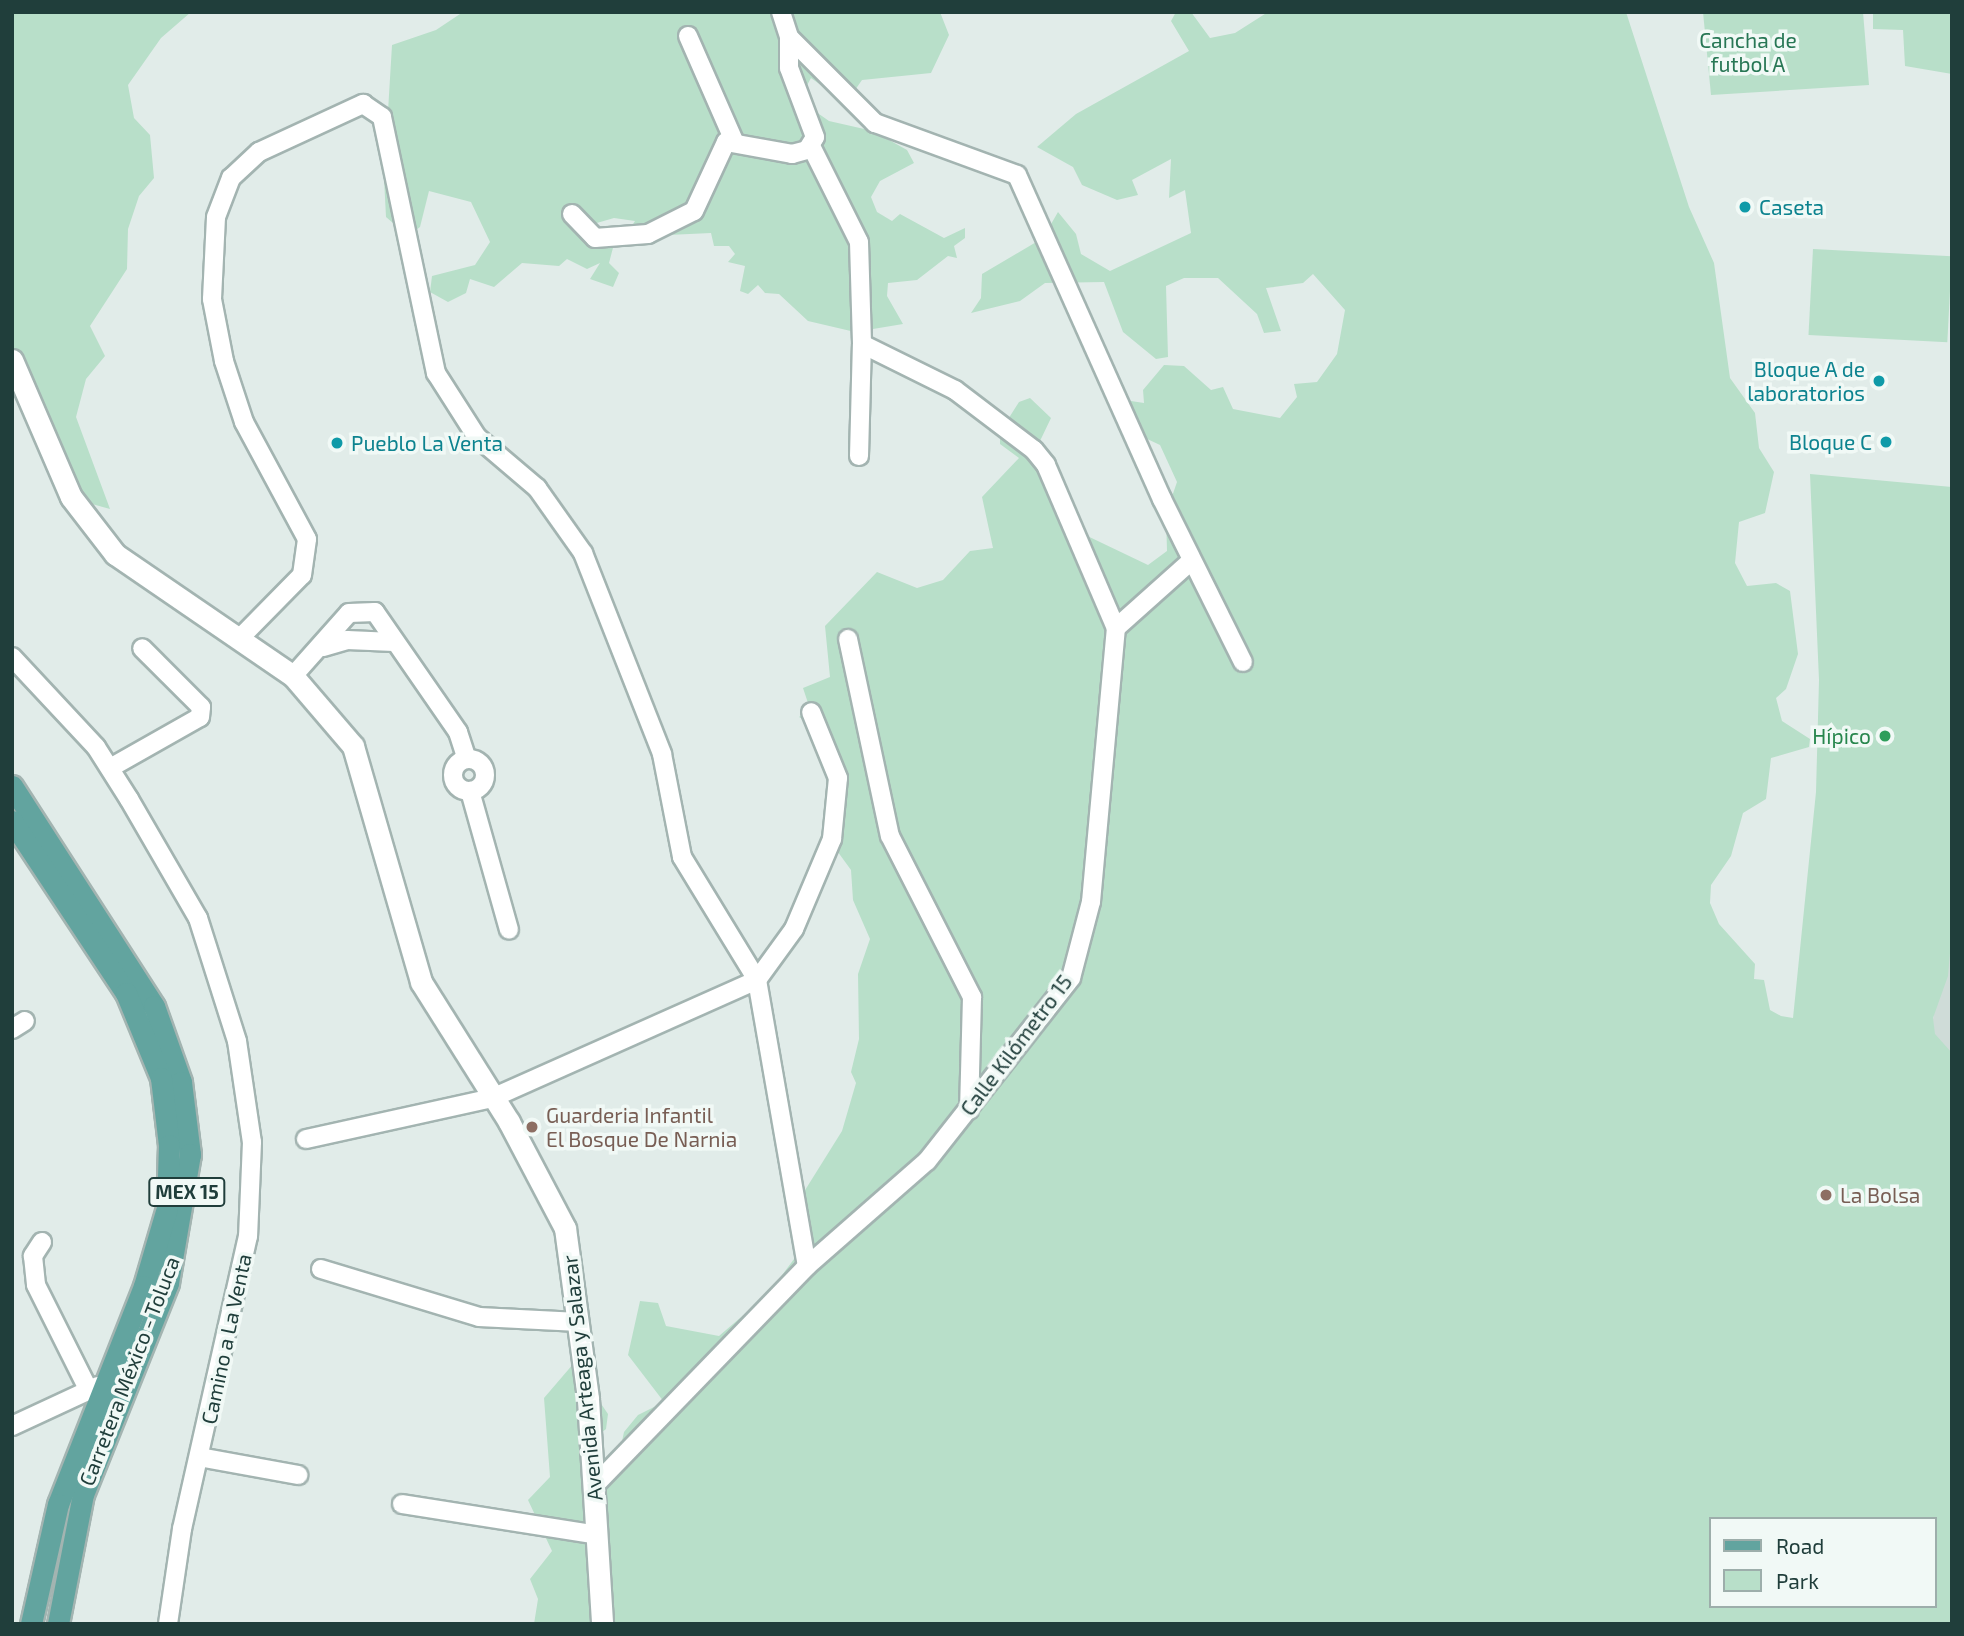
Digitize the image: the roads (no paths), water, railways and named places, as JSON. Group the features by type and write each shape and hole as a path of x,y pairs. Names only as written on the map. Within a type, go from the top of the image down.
{"main road":[{"name":"Carretera México - Toluca","path":"12,786 154,1006 181,1082 188,1128 186,1198 167,1283 83,1494 58,1624"},
{"name":"Carretera México - Toluca","path":"12,821 126,993 152,1050 166,1112 167,1208 144,1286 97,1387 58,1504 31,1624"}],"street":[{"path":"781,12 789,37 789,68 814,133 811,146 859,242 862,344 859,456"},
{"path":"688,36 734,141"},
{"path":"789,37 875,123 1017,175 1162,499 1191,561 1203,573 1243,662"},
{"path":"240,638 302,575 307,539 244,422 224,361 212,299 216,217 231,178 259,152 363,104 382,117 436,373 477,437 537,488 583,554 662,754 682,857 757,980 807,1266"},
{"path":"572,214 588,235 604,241 673,222 706,195 719,150 734,141 792,154 811,146"},
{"path":"862,344 955,390 1034,450 1046,465 1116,628 1191,561"},
{"name":"Avenida Arteaga y Salazar","path":"12,360 56,469 100,535 132,569 240,638 293,676 353,746 421,982 561,1218 579,1322 594,1486 602,1624"},
{"path":"293,676 323,647 336,625 367,608 384,621 394,642 458,732 467,758 452,776 470,791 509,930"},
{"name":"Calle Kilómetro 15","path":"594,1486 807,1266 866,1221 969,1110 1071,978 1091,902 1116,628"},
{"path":"848,639 890,836 972,996 969,1110"},
{"path":"323,647 347,640 394,642"},
{"path":"110,768 200,717 201,707 142,648"},
{"name":"Camino a La Venta","path":"12,657 110,768 198,918 224,982 252,1142 239,1295 199,1457 168,1624"},
{"path":"306,1139 492,1098 757,980 793,929 832,839 838,778 811,712"},
{"path":"12,1426 97,1387 36,1285 33,1256 42,1242"},
{"path":"321,1269 479,1317 579,1322"},
{"path":"199,1457 298,1475"},
{"path":"402,1504 597,1535"}],"place":[{"name":"Caseta","path":"1745,207"},
{"name":"Bloque A de laboratorios","path":"1879,381"},
{"name":"Bloque C","path":"1886,442"},
{"name":"Pueblo La Venta","path":"337,443"},
{"name":"Hípico","path":"1885,736"},
{"name":"Guarderia Infantil El Bosque De Narnia","path":"532,1127"},
{"name":"La Bolsa","path":"1826,1195"}],"park label":[{"name":"Cancha de futbol A","path":"1748,52"}]}
